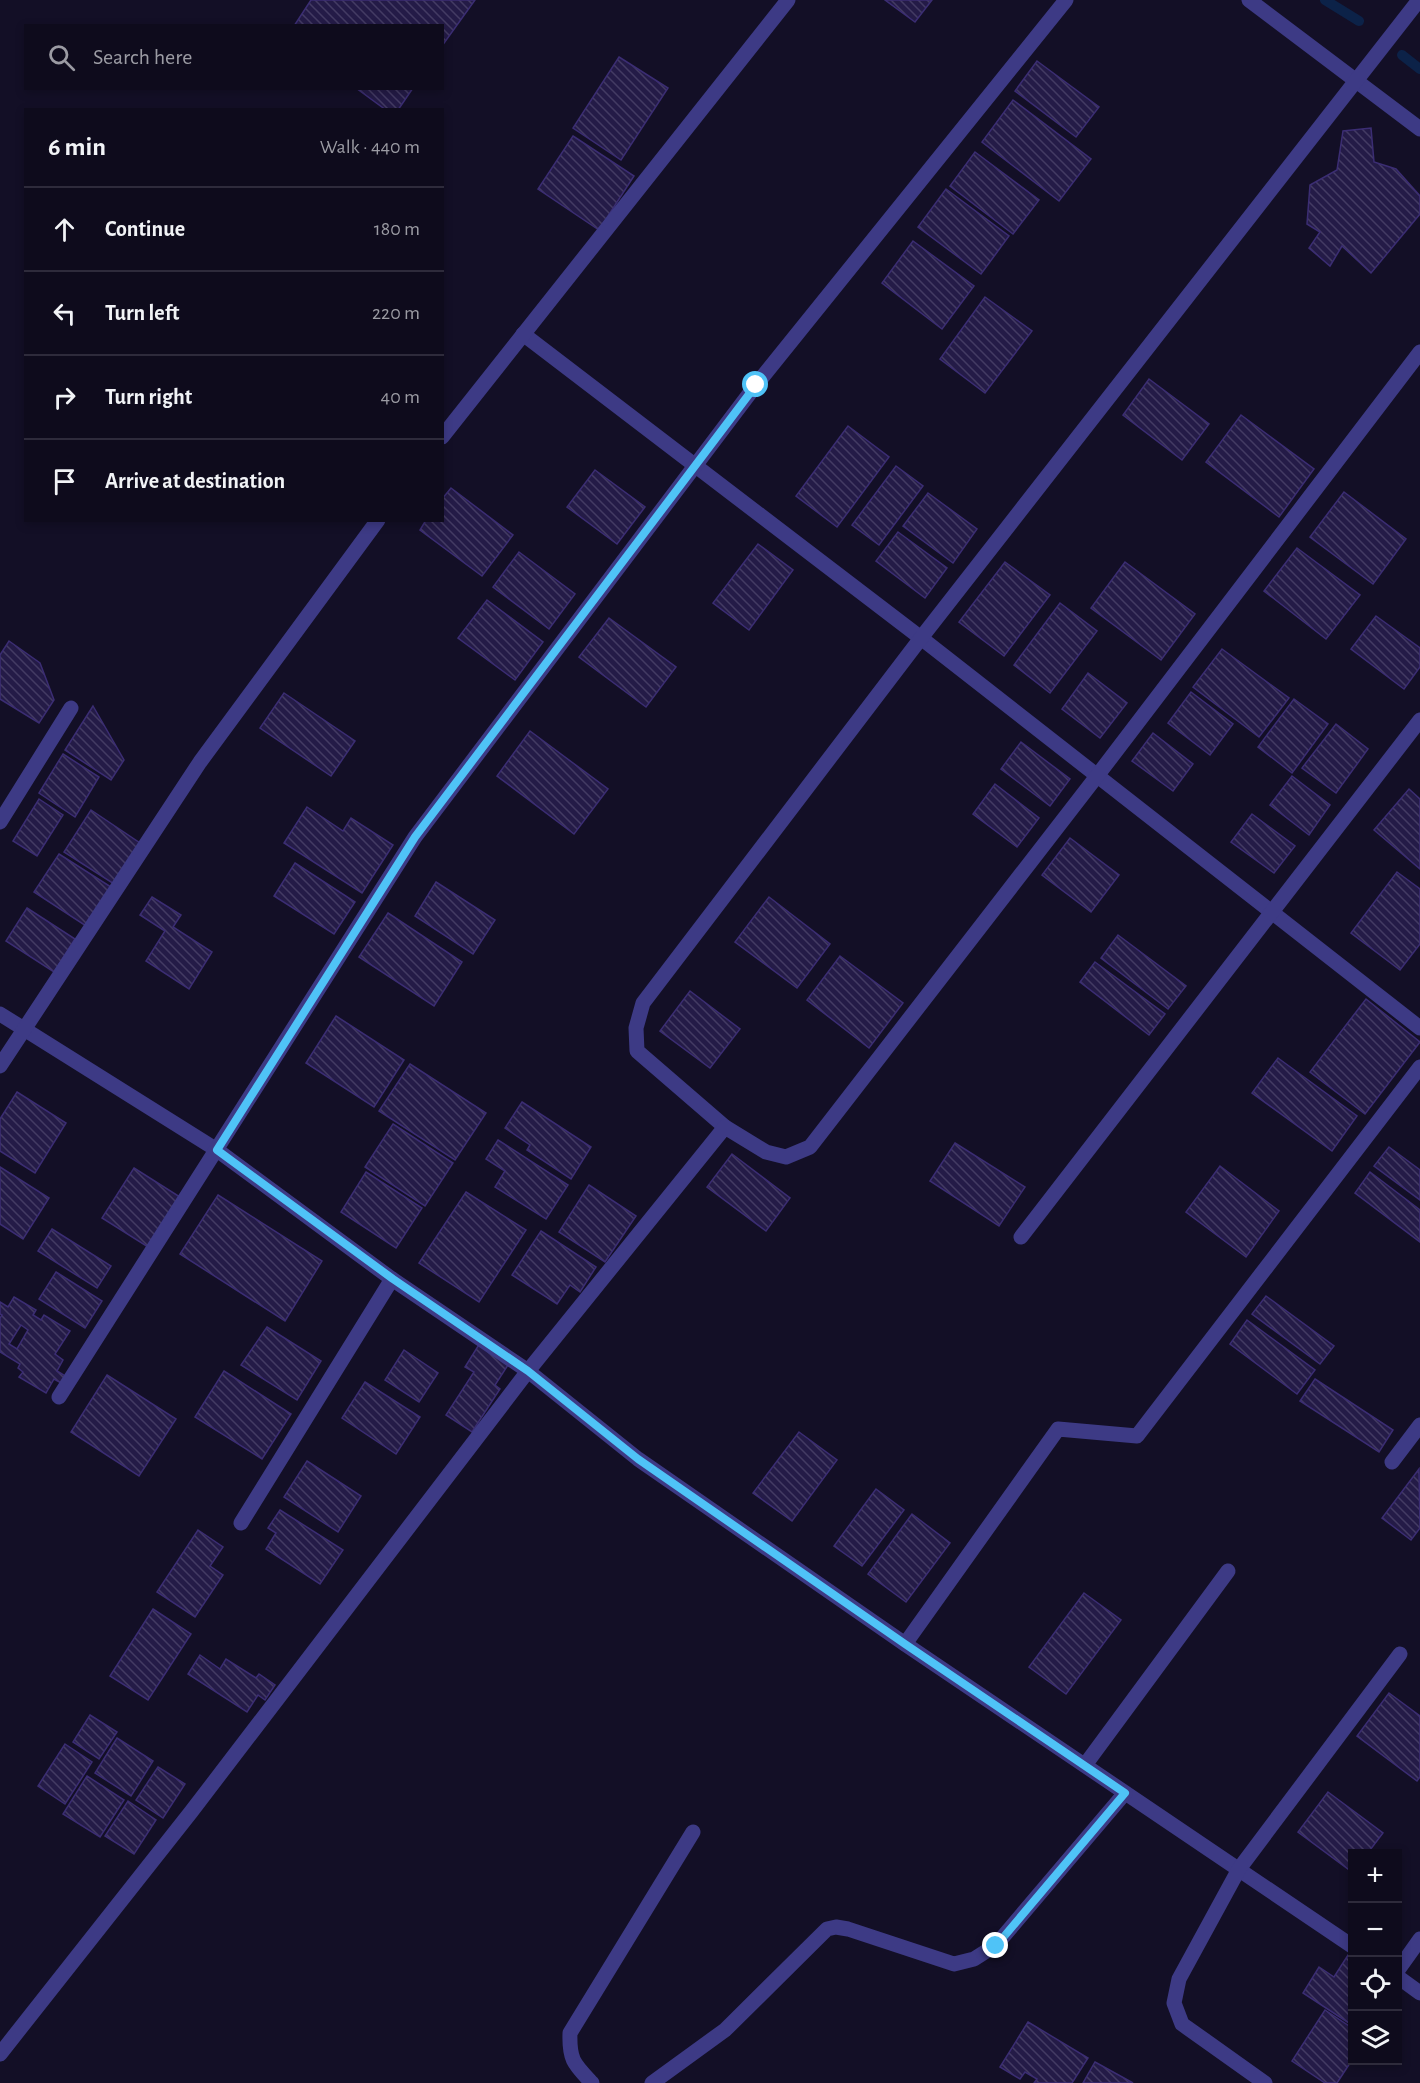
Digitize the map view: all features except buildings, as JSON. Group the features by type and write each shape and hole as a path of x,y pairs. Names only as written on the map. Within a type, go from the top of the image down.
{"street":[{"path":"444,434 788,0"},
{"path":"59,1397 415,837 756,385 1066,0"},
{"path":"1249,0 1420,129"},
{"path":"1419,0 921,638 643,1003 636,1028 637,1051 725,1127 766,1152 786,1158 810,1147 1097,776 1420,352"},
{"path":"523,334 921,638 1420,1028"},
{"path":"0,1066 200,762 377,522"},
{"path":"0,822 71,708"},
{"path":"1022,1237 1420,720"},
{"path":"0,1014 217,1150 393,1279 528,1371 638,1459 905,1644 1348,1943"},
{"path":"905,1644 1058,1429 1137,1436 1420,1067"},
{"path":"0,2054 191,1812 528,1371 725,1127"},
{"path":"241,1523 393,1279"},
{"path":"1392,1462 1420,1425"},
{"path":"1085,1765 1228,1572"},
{"path":"1265,2083 1182,2024 1174,2003 1179,1979 1239,1869 1400,1654"},
{"path":"652,2083 725,2030 826,1929 836,1927 848,1929 954,1964 975,1959 996,1946 1125,1793"},
{"path":"592,2083 573,2063 570,2052 570,2033 693,1832"},
{"path":"1402,1964 1420,1939"},
{"path":"1402,1980 1420,1993"}],"waterway":[{"path":"1325,0 1359,21"},
{"path":"1402,55 1420,69"}],"route":[{"path":"756,385 415,837 217,1150 393,1279 528,1371 638,1459 1125,1793 996,1946"}]}
